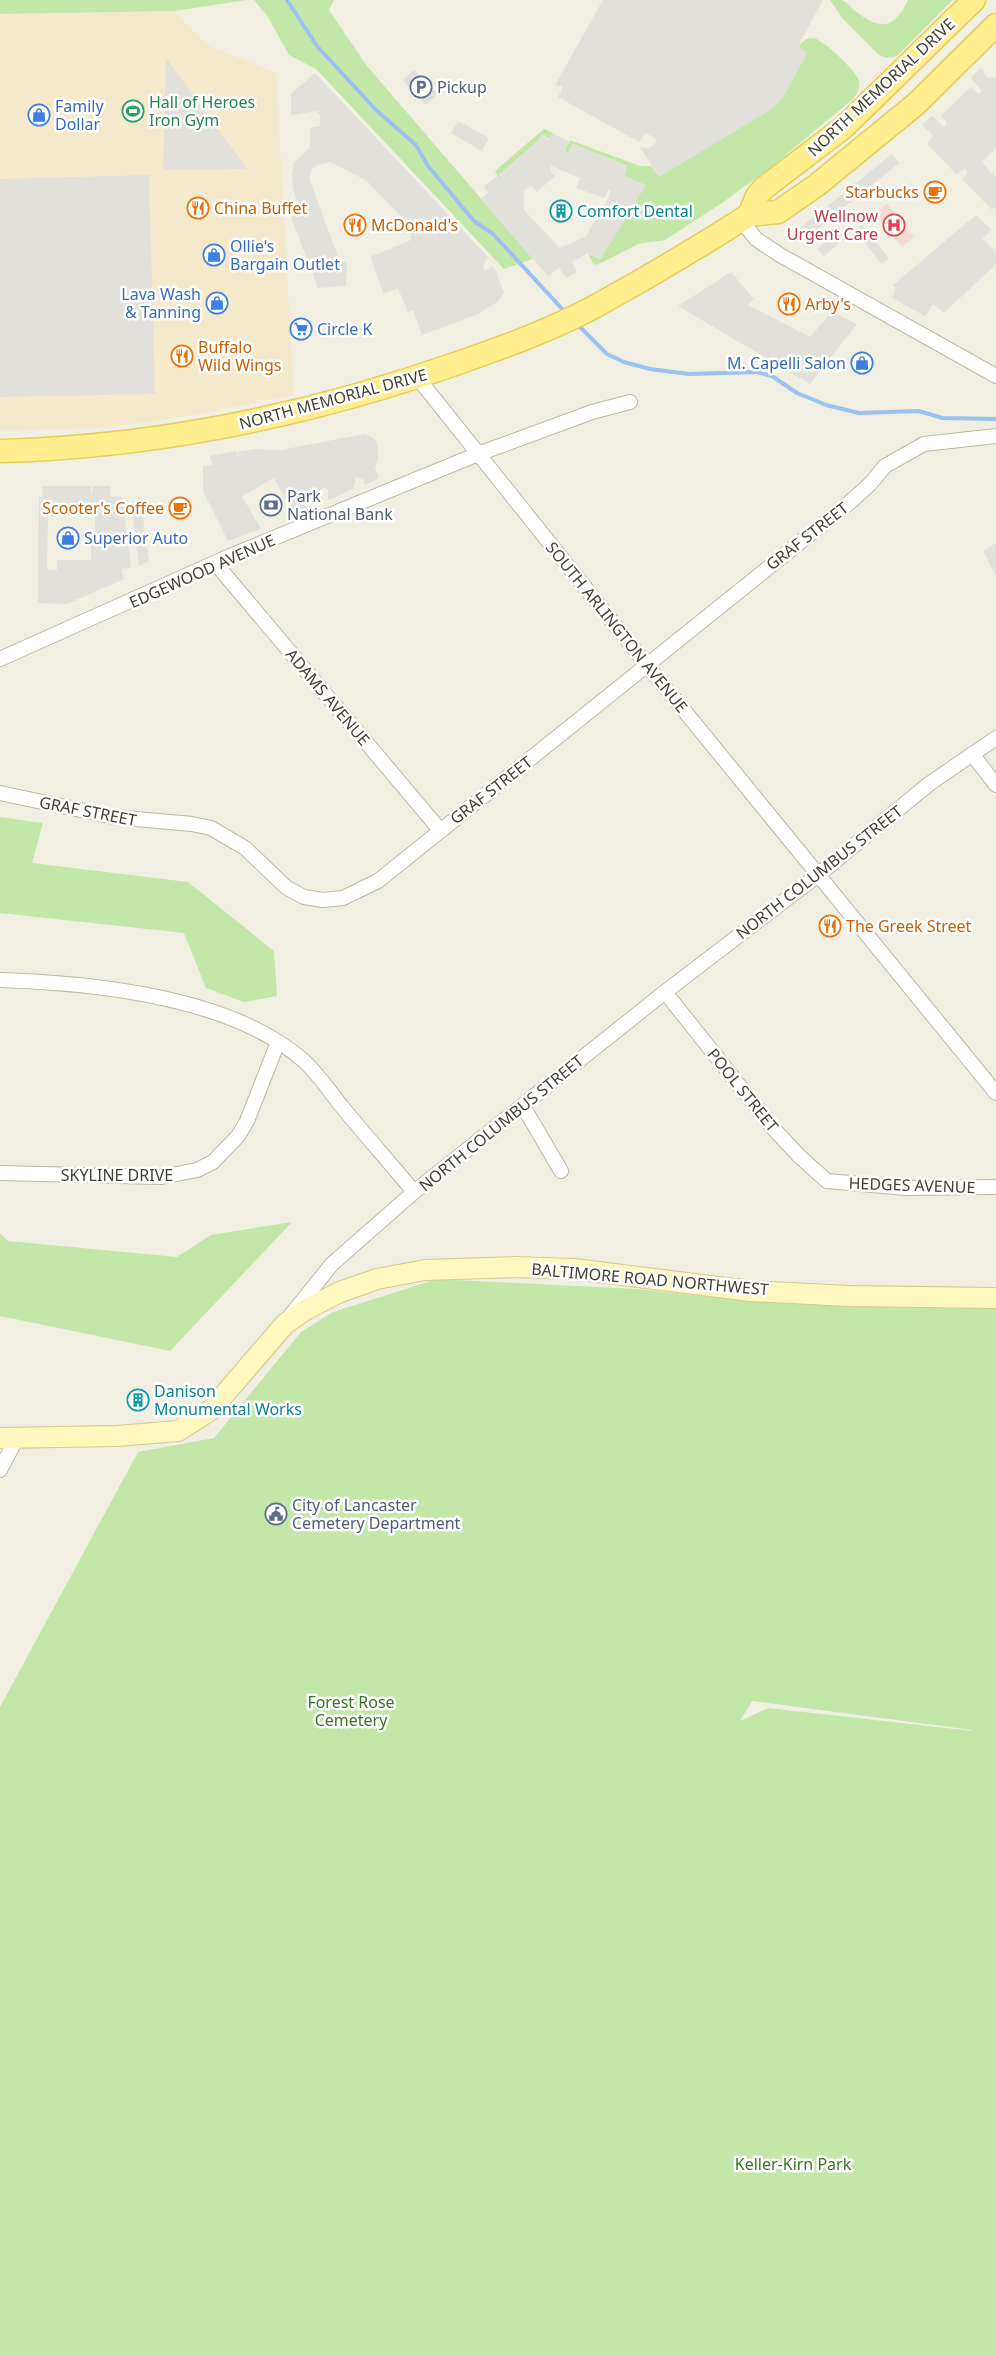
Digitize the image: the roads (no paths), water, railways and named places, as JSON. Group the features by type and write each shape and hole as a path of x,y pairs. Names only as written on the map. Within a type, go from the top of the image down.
{"main road":[{"name":"NORTH MEMORIAL DRIVE","path":"745,218 757,196 764,188 844,127 974,0"},
{"name":"NORTH MEMORIAL DRIVE","path":"0,451 99,445 238,425 373,391 534,334 594,307 745,218 778,212 817,185 985,47 996,25"},
{"name":"BALTIMORE ROAD NORTHWEST","path":"285,1324 322,1300 359,1285 396,1275 455,1268 574,1269 751,1291 849,1296 996,1298"},
{"name":"NORTH COLUMBUS STREET","path":"8,1438 139,1435 178,1431 211,1410 285,1324"}],"street":[{"path":"745,218 756,238 780,255 996,376"},
{"name":"SOUTH ARLINGTON AVENUE","path":"417,377 647,665 996,1094"},
{"name":"EDGEWOOD AVENUE","path":"0,659 216,564 478,454 592,412 630,402"},
{"name":"GRAF STREET","path":"0,794 114,817 192,824 211,828 244,848 287,888 304,897 324,900 343,898 378,881 849,503 870,484 885,466 924,444 996,436"},
{"name":"ADAMS AVENUE","path":"216,564 440,830"},
{"name":"NORTH COLUMBUS STREET","path":"285,1324 332,1264 414,1192 665,992 818,875 929,784 996,738"},
{"path":"972,754 996,785"},
{"path":"0,980 89,984 165,999 238,1022 278,1042 304,1062 317,1076 414,1192"},
{"name":"POOL STREET","path":"665,992 772,1128 827,1182"},
{"name":"SKYLINE DRIVE","path":"0,1173 161,1177 197,1170 213,1162 238,1136 247,1121 278,1042"},
{"path":"523,1106 561,1171"},
{"name":"HEDGES AVENUE","path":"827,1182 906,1188 996,1187"},
{"path":"0,1470 8,1438"}],"waterway":[{"path":"287,0 317,46 376,110 416,145 428,166 474,221 493,234 565,312"},
{"path":"577,324 607,354 624,362 650,369 689,374 757,372 772,376 797,393 826,405 859,413 919,411 942,418 996,419"}],"place":[{"name":"Pickup","path":"421,87"},
{"name":"Hall of Heroes Iron Gym","path":"133,111"},
{"name":"Family Dollar","path":"39,115"},
{"name":"Starbucks","path":"935,192"},
{"name":"China Buffet","path":"198,208"},
{"name":"Comfort Dental","path":"561,211"},
{"name":"McDonald's","path":"355,225"},
{"name":"Wellnow Urgent Care","path":"894,225"},
{"name":"Ollie's Bargain Outlet","path":"214,255"},
{"name":"Lava Wash & Tanning","path":"217,303"},
{"name":"Arby's","path":"789,304"},
{"name":"Circle K","path":"301,329"},
{"name":"Buffalo Wild Wings","path":"182,356"},
{"name":"M. Capelli Salon","path":"862,363"},
{"name":"Park National Bank","path":"271,505"},
{"name":"Scooter's Coffee","path":"180,508"},
{"name":"Superior Auto","path":"68,538"},
{"name":"The Greek Street","path":"830,926"},
{"name":"Danison Monumental Works","path":"138,1400"},
{"name":"City of Lancaster Cemetery Department","path":"276,1514"}],"park label":[{"name":"Forest Rose Cemetery","path":"351,1711"},
{"name":"Keller-Kirn Park","path":"793,2164"}]}
